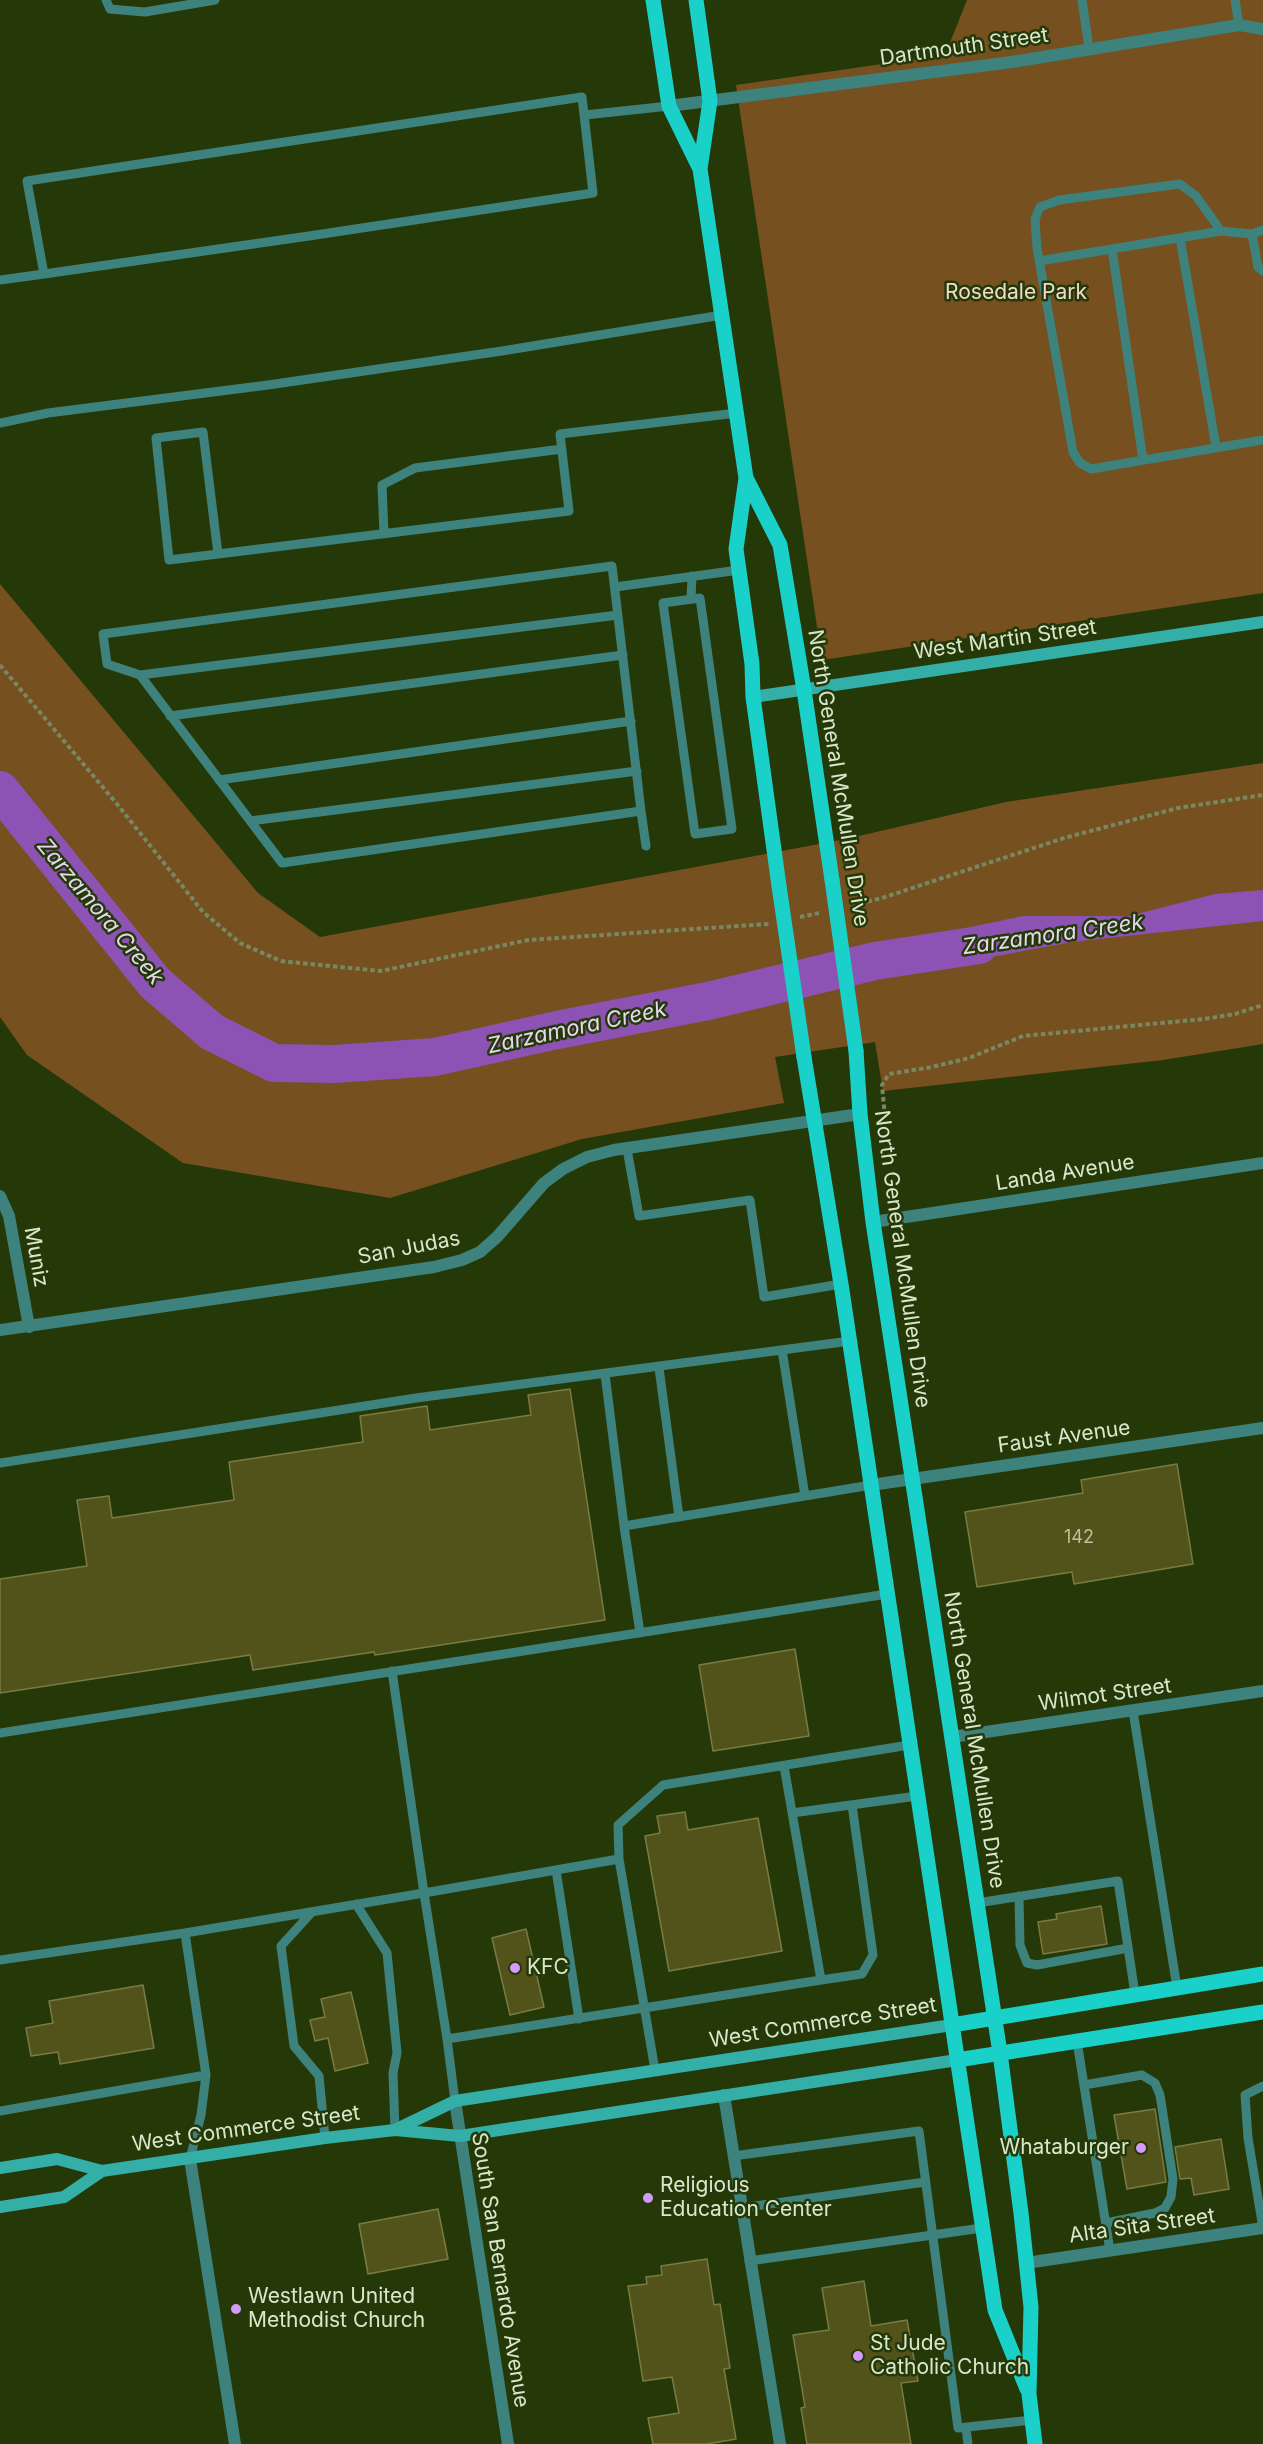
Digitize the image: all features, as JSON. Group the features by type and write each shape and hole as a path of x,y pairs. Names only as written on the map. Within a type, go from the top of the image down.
{"main road":[{"name":"North General McMullen Drive","path":"653,0 669,106 700,169"},
{"name":"North General McMullen Drive","path":"696,0 710,100 700,169 746,478 736,549 752,664 753,697 779,886 850,1341 995,2310 1029,2394"},
{"name":"North General McMullen Drive","path":"746,478 780,545 804,690 856,1050 860,1114 873,1222 1000,2053 1031,2307 1029,2394"},
{"name":"West Martin Street","path":"753,697 1263,622"},
{"name":"West Commerce Street","path":"395,2130 455,2101 952,2025 1263,1974"},
{"name":"West Commerce Street","path":"0,2168 57,2159 102,2170 395,2130 460,2136 1263,2012"},
{"name":"West Commerce Street","path":"0,2207 64,2197 102,2170"},
{"path":"1029,2394 1035,2444"}],"street":[{"name":"Dartmouth Street","path":"669,106 1012,62 1239,25 1263,29"},
{"name":"San Judas","path":"0,1330 434,1267 462,1260 480,1252 497,1238 544,1183 563,1169 587,1157 860,1114"},
{"name":"Landa Avenue","path":"873,1222 1263,1163"},
{"name":"Muniz","path":"0,1196 9,1216 29,1327"},
{"name":"Faust Avenue","path":"871,1485 1263,1428"},
{"name":"Wilmot Street","path":"952,1737 1263,1691"},
{"path":"724,2095 780,2444"},
{"name":"South San Bernardo Avenue","path":"455,2101 507,2444"},
{"path":"190,2159 235,2444"},
{"name":"Alta Sita Street","path":"1026,2263 1263,2228"}],"lane":[{"path":"105,0 110,9 145,12 215,0"},
{"path":"1082,0 1089,48"},
{"path":"1235,0 1239,25"},
{"path":"0,280 44,274 593,193 582,97 27,181 44,274"},
{"path":"585,115 669,106"},
{"path":"1221,231 1196,196 1180,183 1059,200 1040,207 1035,219 1039,261 1073,452 1080,463 1091,469 1263,440"},
{"path":"1039,261 1221,231 1252,234 1263,230"},
{"path":"1252,234 1263,281"},
{"path":"1180,238 1216,447"},
{"path":"1112,249 1143,460"},
{"path":"0,423 48,413 268,385 502,351 722,315"},
{"path":"218,554 203,432 156,438 168,560 218,554 384,534 569,511 560,434 737,413"},
{"path":"384,534 382,485 415,468 562,449"},
{"path":"618,613 140,675 107,664 103,634 612,566 615,587 631,721 636,771 646,846"},
{"path":"615,587 739,570"},
{"path":"691,599 692,576"},
{"path":"700,598 732,829 695,834 663,603 691,599 700,598"},
{"path":"170,716 623,655"},
{"path":"140,675 282,863 641,811"},
{"path":"219,780 631,721"},
{"path":"250,821 636,771"},
{"path":"627,1149 639,1216 750,1200 764,1297 841,1284"},
{"path":"0,1463 416,1398 659,1368 850,1341"},
{"path":"782,1350 805,1496"},
{"path":"659,1368 679,1517"},
{"path":"605,1374 640,1633"},
{"path":"624,1526 871,1485"},
{"path":"0,1732 887,1594"},
{"path":"392,1671 455,2101"},
{"path":"1133,1711 1177,1988"},
{"path":"655,2070 619,1859 618,1825 663,1785 909,1745"},
{"path":"784,1766 821,1980"},
{"path":"792,1813 917,1796"},
{"path":"447,2039 862,1974 873,1955 852,1805"},
{"path":"0,1960 185,1933 619,1859"},
{"path":"556,1870 579,2019"},
{"path":"977,1903 1118,1881 1135,1994"},
{"path":"1019,1896 1020,1945 1027,1963 1037,1965 1128,1948"},
{"path":"356,1904 387,1953 397,2053 393,2073 395,2130"},
{"path":"312,1912 281,1946 294,2046 319,2076 325,2138"},
{"path":"185,1933 206,2075 201,2115 190,2159"},
{"path":"1077,2041 1110,2251"},
{"path":"0,2111 206,2075"},
{"path":"1084,2085 1142,2075 1155,2083 1160,2095 1173,2179 1171,2197 1165,2208 1155,2213 1106,2223"},
{"path":"1263,2086 1245,2095 1248,2138 1263,2228"},
{"path":"733,2156 919,2131 958,2428 1032,2420"},
{"path":"741,2208 925,2182"},
{"path":"749,2261 982,2228"},
{"path":"966,2427 968,2444"}],"path":[{"path":"0,665 117,804 202,912 240,942 281,961 381,971 528,940 622,932 760,926 771,923"},
{"path":"849,906 882,898 1064,838 1178,808 1263,795"},
{"path":"794,918 827,911"},
{"path":"881,1142 887,1140 882,1085 889,1074 969,1058 1023,1036 1204,1019 1235,1014 1263,1005"}],"green space":[{"name":"Rosedale Park","path":"967,0 1263,0 1263,593 822,660 736,85 945,55"},
{"path":"0,584 258,893 320,937 846,839 1006,802 1263,763 1263,1044 1163,1060 883,1091 875,1042 775,1057 784,1103 582,1139 390,1198 183,1163 27,1055 0,1017"}],"water":[{"path":"1263,890 1263,921 1072,942 932,968 928,955 933,935 1023,916 1129,916 1215,894"}],"building":[{"path":"570,1389 605,1620 375,1655 374,1652 253,1670 250,1655 0,1693 0,1579 87,1566 77,1500 109,1496 112,1518 234,1500 229,1462 363,1442 360,1416 427,1406 430,1430 531,1415 528,1395"},
{"path":"1177,1464 1193,1564 1074,1584 1072,1572 977,1587 965,1512 1083,1493 1081,1480"},
{"path":"795,1649 809,1736 713,1751 699,1665"},
{"path":"685,1812 688,1830 758,1818 782,1951 669,1971 645,1836 660,1833 657,1816"},
{"path":"1101,1906 1107,1944 1043,1954 1038,1922 1057,1919 1056,1914"},
{"path":"526,1929 544,2007 510,2015 492,1938"},
{"path":"143,1985 154,2048 60,2064 58,2052 31,2056 26,2028 53,2023 49,2001"},
{"path":"351,1992 368,2063 335,2071 328,2038 315,2041 310,2020 325,2017 321,1999"},
{"name":"Whataburger","path":"1155,2109 1166,2182 1127,2189 1114,2115"},
{"path":"1221,2139 1229,2189 1194,2195 1191,2178 1180,2179 1175,2147"},
{"path":"438,2209 448,2259 368,2274 359,2224"},
{"path":"707,2259 714,2305 720,2304 730,2368 724,2369 736,2439 707,2444 653,2444 648,2418 679,2413 672,2377 643,2381 628,2286 647,2284 646,2277 662,2275 661,2266"},
{"path":"864,2281 871,2326 907,2320 918,2381 901,2383 911,2444 807,2444 801,2408 805,2407 793,2335 829,2330 822,2288"}],"waterway":[{"name":"Zarzamora Creek","path":"0,790 155,983 212,1032 274,1063 335,1064 435,1057 557,1030 708,1001 875,961 979,945"}],"place":[{"name":"KFC","path":"515,1968"},
{"name":"Whataburger","path":"1141,2148"},
{"name":"Religious Education Center","path":"648,2198"},
{"name":"Westlawn United Methodist Church","path":"236,2309"},
{"name":"St Jude Catholic Church","path":"858,2356"}]}
